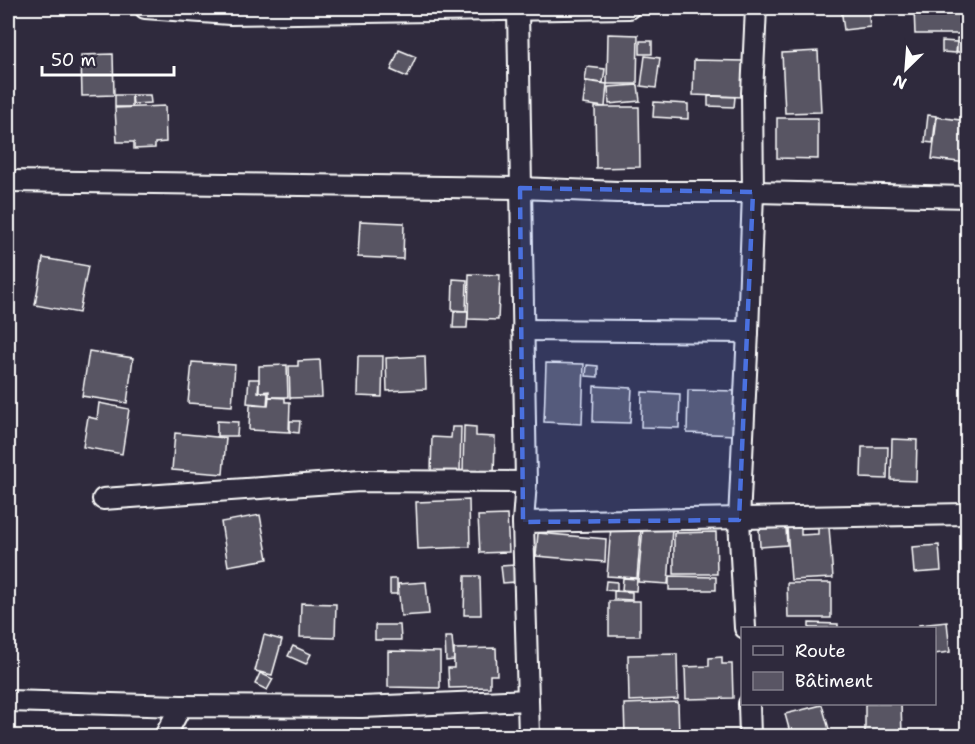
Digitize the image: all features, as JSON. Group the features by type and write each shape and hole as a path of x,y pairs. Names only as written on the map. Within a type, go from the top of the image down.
{"street":[{"path":"145,8 230,14 629,8"},
{"path":"745,627 739,520 753,192 752,93 756,8"},
{"path":"517,9 526,482 523,522 529,736"},
{"path":"8,181 968,197"},
{"path":"523,330 748,332"},
{"path":"103,499 360,481 526,482"},
{"path":"523,522 739,520 968,514"},
{"path":"8,701 182,706 362,706 528,700"},
{"path":"748,705 750,736"},
{"path":"165,736 182,706"}],"highlighted area":[{"path":"520,188 753,192 739,520 523,522"}],"building":[{"path":"841,8 868,8 870,27 844,30"},
{"path":"914,8 960,8 961,34 915,34"},
{"path":"608,34 638,35 637,84 607,84"},
{"path":"957,38 968,38 968,52 957,52"},
{"path":"640,41 652,41 652,54 640,54"},
{"path":"942,41 957,42 956,53 942,52"},
{"path":"399,50 416,57 407,77 391,70"},
{"path":"818,51 821,112 785,113 782,53"},
{"path":"113,54 114,95 82,96 81,55"},
{"path":"645,56 660,58 656,88 641,86"},
{"path":"694,60 744,61 743,97 693,95"},
{"path":"587,67 605,69 603,83 585,81"},
{"path":"586,81 607,84 605,107 583,104"},
{"path":"638,85 640,101 609,104 608,87"},
{"path":"115,95 132,95 132,107 115,107"},
{"path":"132,95 150,95 151,103 133,104"},
{"path":"708,96 735,97 734,107 708,106"},
{"path":"654,102 688,104 688,119 653,117"},
{"path":"165,106 166,142 155,143 155,148 134,149 134,142 117,142 115,108"},
{"path":"595,107 639,107 640,167 596,168"},
{"path":"928,115 936,116 933,143 925,142"},
{"path":"937,117 968,121 968,163 932,159"},
{"path":"777,118 818,118 818,159 777,158"},
{"path":"360,221 404,223 403,259 358,257"},
{"path":"43,258 88,266 79,313 35,305"},
{"path":"469,274 500,275 498,320 468,319"},
{"path":"453,279 467,280 466,311 452,310"},
{"path":"454,311 468,311 467,328 453,328"},
{"path":"89,351 133,358 127,403 82,396"},
{"path":"358,356 383,356 382,397 357,396"},
{"path":"425,356 426,389 387,391 386,358"},
{"path":"320,360 322,397 290,398 289,366 298,366 298,361"},
{"path":"192,362 235,365 232,406 188,403"},
{"path":"546,363 584,364 582,424 544,422"},
{"path":"287,365 288,397 269,397 269,391 259,392 259,366"},
{"path":"587,365 598,366 598,377 586,376"},
{"path":"249,379 259,379 258,392 268,393 267,405 247,403"},
{"path":"594,386 632,388 630,423 593,422"},
{"path":"688,390 738,391 736,435 687,433"},
{"path":"642,392 680,394 679,428 641,427"},
{"path":"269,397 285,398 285,402 290,402 289,432 249,430 250,405 268,406"},
{"path":"99,403 129,409 122,454 83,447 88,417 97,419"},
{"path":"217,421 238,422 237,436 217,436"},
{"path":"290,421 300,421 299,433 290,432"},
{"path":"464,426 476,427 476,436 495,437 494,477 463,472"},
{"path":"452,427 461,427 460,472 431,471 432,437 451,438"},
{"path":"175,433 226,438 223,474 172,470"},
{"path":"892,439 917,440 916,481 891,480"},
{"path":"862,447 888,447 887,479 861,478"},
{"path":"469,500 470,547 418,549 416,502"},
{"path":"260,515 268,559 228,566 221,522"},
{"path":"507,515 509,552 480,553 478,516"},
{"path":"611,526 641,529 637,578 607,576"},
{"path":"643,527 672,529 668,584 638,582"},
{"path":"801,527 801,535 818,534 818,528 829,527 833,578 791,580 787,528"},
{"path":"786,528 787,545 760,547 759,529"},
{"path":"716,532 717,574 674,574 674,533"},
{"path":"538,533 606,539 605,562 536,556"},
{"path":"939,545 941,571 914,573 912,547"},
{"path":"514,565 515,582 503,583 501,566"},
{"path":"465,576 480,576 481,615 464,615"},
{"path":"669,576 716,577 716,590 669,590"},
{"path":"623,578 637,579 636,591 622,590"},
{"path":"390,579 397,579 397,594 390,594"},
{"path":"606,581 617,582 617,591 605,590"},
{"path":"426,582 429,614 401,616 398,584"},
{"path":"787,583 831,583 831,618 788,618"},
{"path":"614,591 632,592 632,600 614,599"},
{"path":"609,601 640,601 640,636 609,636"},
{"path":"301,603 336,604 335,638 300,637"},
{"path":"947,622 950,652 936,654 936,627 920,627 919,625"},
{"path":"809,623 838,624 838,627 809,627"},
{"path":"375,625 400,625 401,640 375,640"},
{"path":"264,635 282,640 272,675 255,671"},
{"path":"445,637 452,637 454,660 446,661"},
{"path":"293,646 311,654 306,664 288,656"},
{"path":"496,648 497,675 490,675 490,687 449,688 448,668 454,668 454,649"},
{"path":"388,651 440,652 440,688 388,687"},
{"path":"677,654 678,699 629,701 628,655"},
{"path":"722,657 722,664 732,664 733,698 686,699 685,667 709,666 709,658"},
{"path":"260,673 273,679 267,690 255,684"},
{"path":"678,702 679,736 625,736 624,704"},
{"path":"822,705 831,736 791,736 785,714"},
{"path":"865,705 901,705 902,736 865,736"}]}
